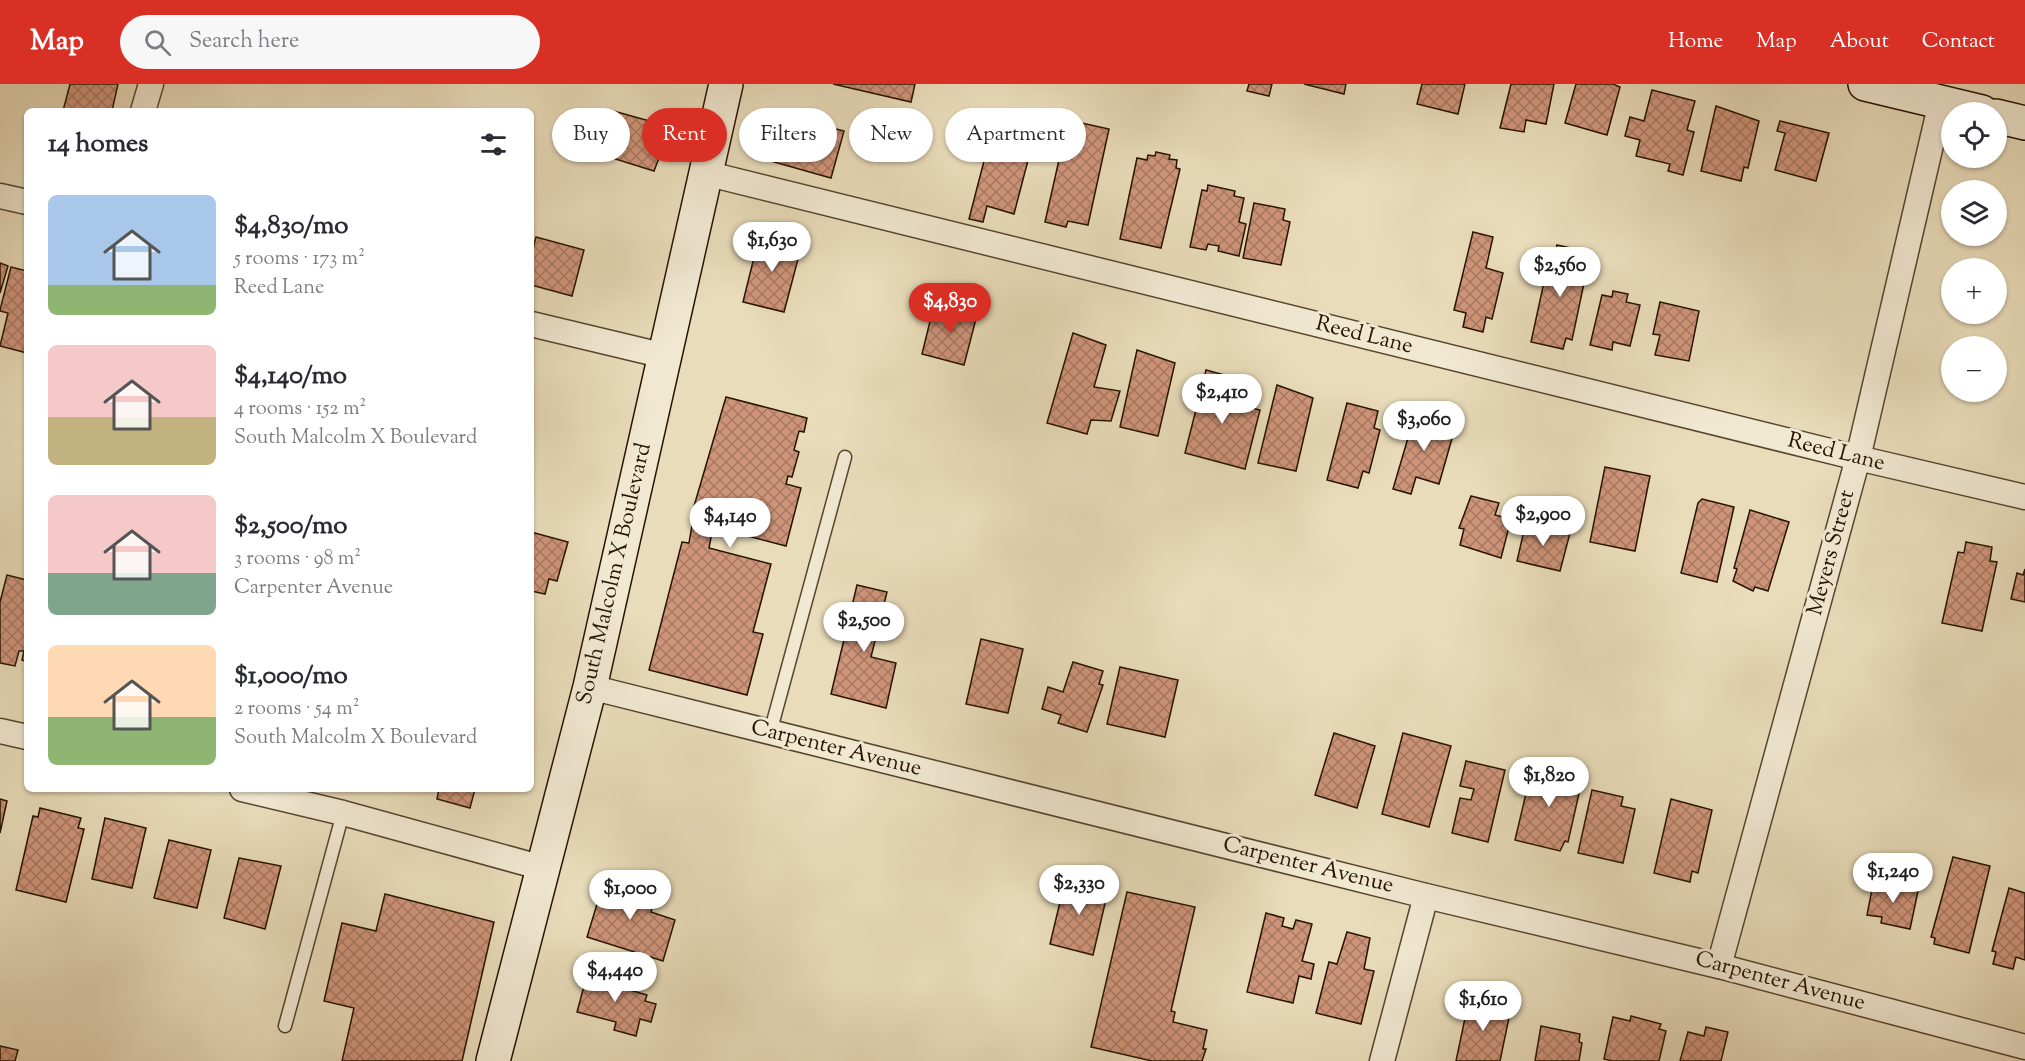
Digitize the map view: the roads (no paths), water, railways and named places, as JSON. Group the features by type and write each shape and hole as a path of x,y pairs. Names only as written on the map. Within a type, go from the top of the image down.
{"street":[{"path":"144,108 150,84"},
{"name":"South Malcolm X Boulevard","path":"493,1061 590,687 726,84"},
{"path":"1864,84 1941,102"},
{"name":"Meyers Street","path":"1719,966 1858,458 1941,102"},
{"path":"2007,119 2025,123"},
{"name":"Reed Lane","path":"705,174 1858,458 2025,497"},
{"path":"0,196 24,201"},
{"path":"534,325 665,356"},
{"name":"Carpenter Avenue","path":"590,687 1426,896 1719,966 2025,1047"},
{"path":"0,731 24,736"},
{"path":"255,792 343,813 543,868"},
{"path":"1382,1061 1426,896"}],"lane":[{"path":"770,733 845,457"},
{"path":"285,1026 343,813"}]}
